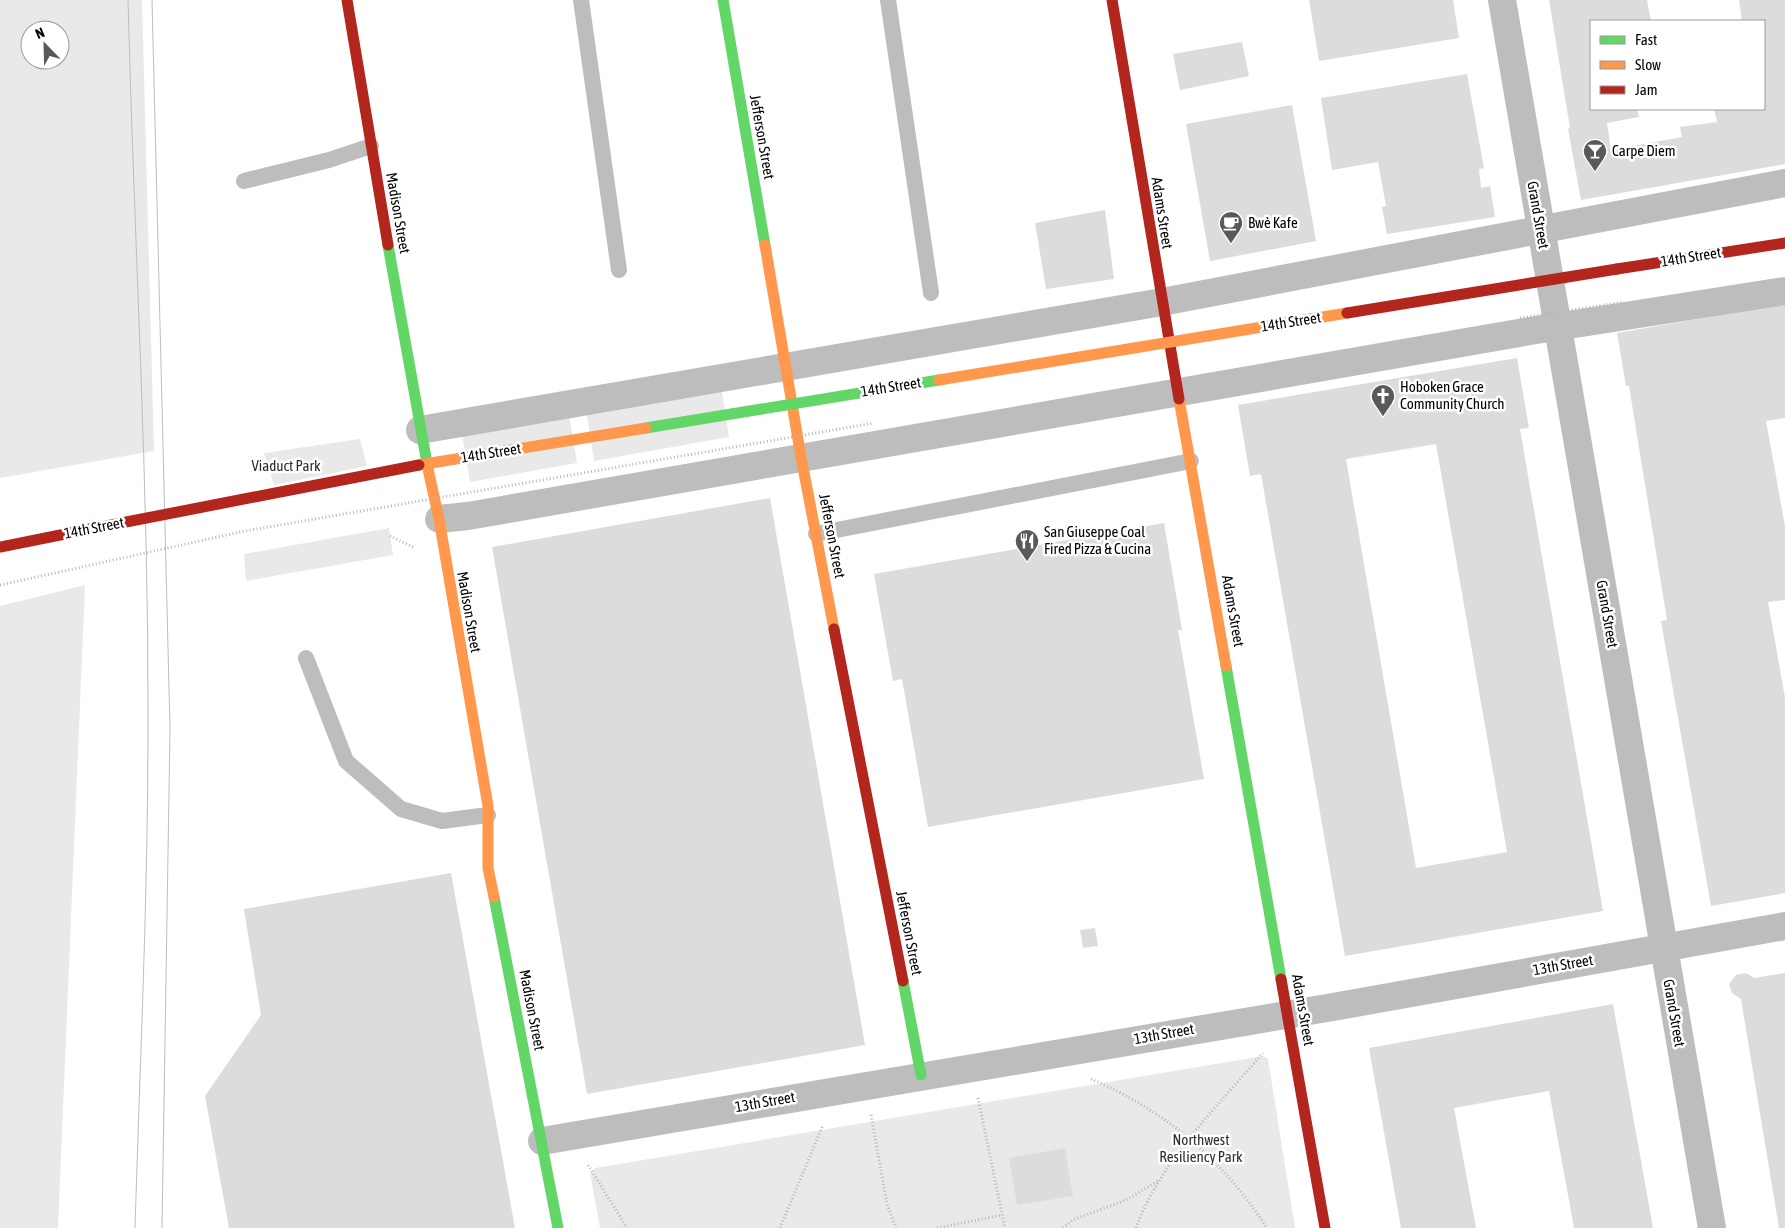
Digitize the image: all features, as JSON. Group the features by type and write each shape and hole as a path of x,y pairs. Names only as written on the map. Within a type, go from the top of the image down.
{"street":[{"name":"Madison Street","path":"347,0 419,425 438,519 488,815 488,868 558,1228"},
{"name":"Jefferson Street","path":"723,0 801,457 921,1076"},
{"name":"Adams Street","path":"1112,0 1161,296 1325,1228"},
{"name":"Grand Street","path":"1502,0 1662,947 1712,1228"},
{"path":"419,425 1541,229 1785,183"},
{"path":"1161,296 1508,228"},
{"name":"14th Street","path":"0,547 369,473 1785,243"},
{"path":"438,519 468,516 1558,326 1785,291"},
{"name":"13th Street","path":"542,1141 1288,1014 1785,926"}],"lane":[{"path":"581,0 619,270"},
{"path":"888,0 931,293"},
{"path":"244,181 329,160 371,146"},
{"path":"816,534 1191,461"},
{"path":"306,658 346,761 394,803 401,809 442,822 488,815"}],"path":[{"path":"1514,319 1624,302"},
{"path":"0,585 245,531 878,423"},
{"path":"390,536 418,550"},
{"path":"1136,1228 1160,1179 1172,1162 1268,1046"},
{"path":"1087,1077 1125,1094 1151,1109 1190,1140 1211,1158 1234,1183 1267,1228"},
{"path":"978,1097 1005,1228"},
{"path":"871,1115 887,1204 896,1228"},
{"path":"780,1228 823,1123"},
{"path":"588,1165 627,1228"},
{"path":"1063,1228 1073,1220 1126,1200 1160,1179"},
{"path":"937,1228 1002,1215"}],"green space":[{"path":"0,0 142,0 154,451 0,478"},
{"path":"721,386 729,437 594,461 586,409"},
{"path":"568,409 577,463 470,482 461,428"},
{"name":"Viaduct Park","path":"360,439 367,466 274,485 264,453"},
{"path":"389,528 393,555 246,581 244,554"},
{"path":"85,585 58,1228 0,1228 0,606"},
{"name":"Northwest Resiliency Park","path":"1263,1056 1268,1059 1295,1228 600,1228 590,1173 595,1168"}],"building":[{"path":"1309,0 1453,0 1459,38 1319,61"},
{"path":"1549,0 1647,0 1651,20 1590,20 1590,110 1637,110 1639,117 1607,123 1611,150 1682,137 1680,127 1717,122 1714,110 1765,110 1765,20 1742,20 1739,0 1785,0 1785,164 1581,200 1568,129 1570,128"},
{"path":"1242,42 1249,76 1180,90 1173,54"},
{"path":"1467,74 1484,168 1479,169 1481,188 1490,186 1495,217 1387,234 1382,207 1386,206 1378,162 1332,170 1321,98"},
{"path":"1292,105 1316,241 1210,261 1186,124"},
{"path":"1105,210 1114,279 1046,289 1035,223"},
{"path":"1785,304 1785,418 1766,421 1785,526 1785,600 1768,602 1785,698 1785,893 1711,906 1661,621 1667,620 1629,386 1626,386 1617,333"},
{"path":"1517,358 1529,428 1520,429 1603,911 1345,956 1261,474 1250,476 1238,405","holes":["1436,444 1507,852 1416,868 1346,459"]},
{"path":"770,498 865,1045 587,1094 492,547"},
{"path":"1164,523 1182,630 1178,630 1204,779 928,827 902,679 893,681 874,574"},
{"path":"451,873 515,1228 229,1228 205,1096 261,1015 244,909"},
{"path":"1095,928 1098,946 1083,948 1080,930"},
{"path":"1746,973 1754,978 1785,973 1785,1228 1779,1228 1741,999 1732,993 1729,984 1736,975"},
{"path":"1613,1004 1653,1228 1574,1228 1549,1091 1454,1108 1476,1228 1401,1228 1369,1048"},
{"path":"1065,1148 1073,1196 1017,1205 1009,1158"}],"tram line":[{"path":"128,0 144,455 148,637 147,853 135,1228"},
{"path":"152,0 170,729 162,1228"}],"traffic: fast":[{"path":"723,0 765,245"},
{"path":"388,245 428,469"},
{"path":"646,428 939,380"},
{"path":"1226,666 1281,979"},
{"path":"494,897 558,1228"},
{"path":"903,981 921,1075"}],"traffic: slow":[{"path":"765,245 801,457 834,629"},
{"path":"939,380 1347,313"},
{"path":"1179,399 1226,666"},
{"path":"419,465 646,428"},
{"path":"428,469 439,519 488,806 488,868 494,897"}],"traffic: jam":[{"path":"347,0 388,245"},
{"path":"1112,0 1179,399"},
{"path":"1617,269 1785,243"},
{"path":"1347,313 1617,269"},
{"path":"90,529 419,465"},
{"path":"0,547 90,529"},
{"path":"834,629 903,981"},
{"path":"1281,979 1325,1228"}],"place":[{"name":"Carpe Diem","path":"1595,172"},
{"name":"Bwè Kafe","path":"1231,244"},
{"name":"Hoboken Grace Community Church","path":"1383,417"},
{"name":"San Giuseppe Coal Fired Pizza & Cucina","path":"1027,562"}]}
